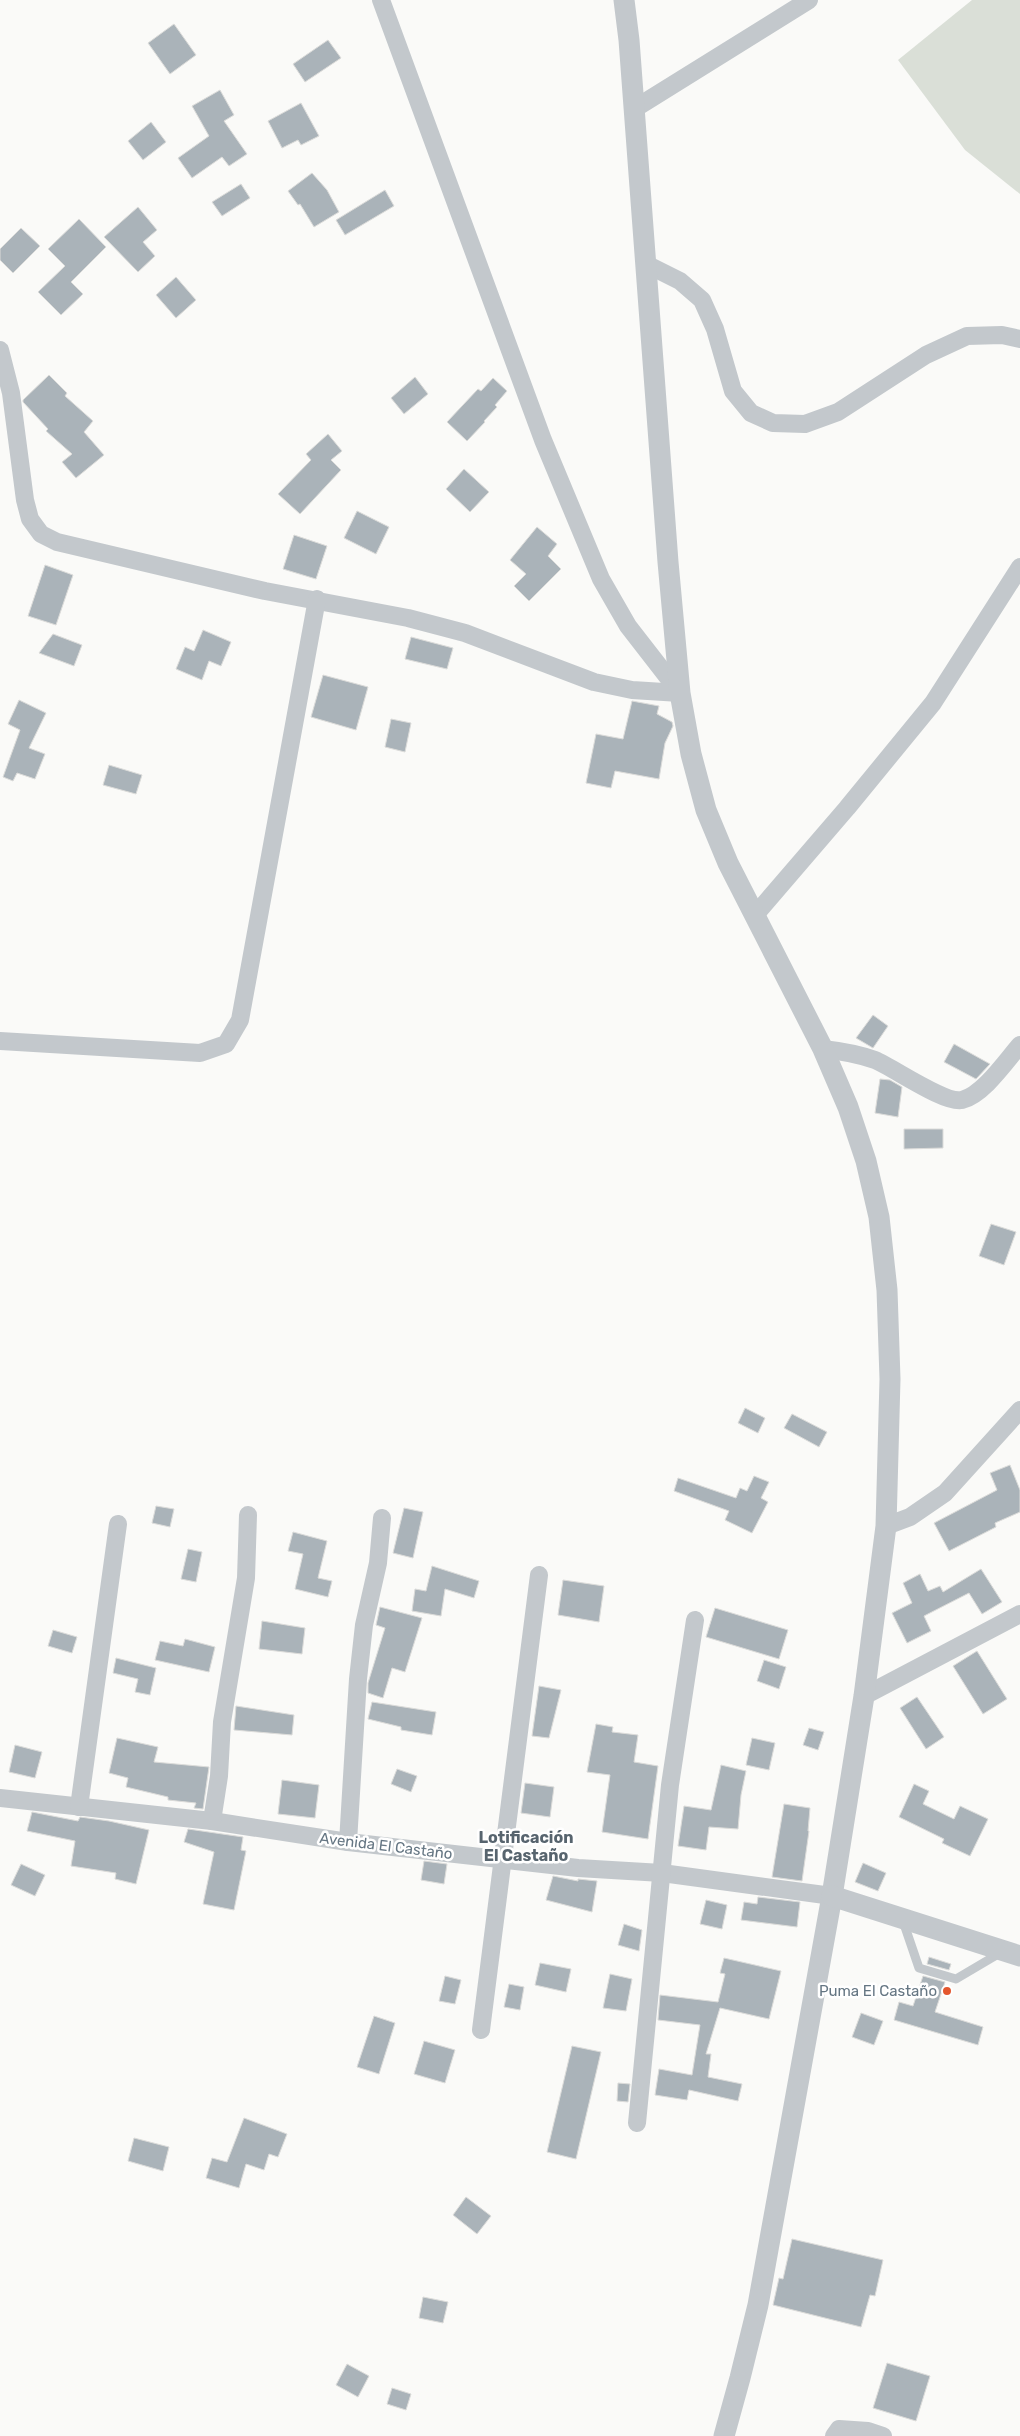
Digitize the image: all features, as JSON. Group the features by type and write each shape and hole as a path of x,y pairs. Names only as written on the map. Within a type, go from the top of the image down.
{"street":[{"path":"381,0 543,440 601,579 628,626 680,692"},
{"path":"624,0 680,692 691,754 706,810 728,863 823,1049 848,1107 866,1161 879,1217 887,1290 890,1379 886,1526 864,1696 832,1896 758,2305 724,2436"},
{"path":"634,109 810,0"},
{"path":"646,264 680,282 702,300 715,329 733,391 751,413 773,423 806,424 838,412 926,355 967,336 1002,335 1020,339"},
{"path":"0,350 11,393 25,500 30,519 41,534 57,542 212,579 408,618 465,633 594,682 632,690 680,692"},
{"path":"755,915 847,808 933,703 1020,567"},
{"path":"0,1041 200,1053 226,1044 240,1020 318,599"},
{"path":"823,1049 850,1053 876,1061 943,1096 961,1100 978,1092 1020,1044"},
{"path":"886,1526 910,1517 945,1493 1020,1410"},
{"path":"212,1821 219,1776 222,1722 246,1578 248,1515"},
{"path":"348,1842 358,1679 364,1625 378,1563 382,1518"},
{"path":"79,1807 118,1524"},
{"path":"481,2030 539,1575"},
{"path":"864,1696 1020,1614"},
{"path":"637,2123 670,1785 694,1620"},
{"name":"Avenida El Castaño","path":"0,1798 212,1821 348,1842 503,1860 578,1868 662,1872 832,1896"},
{"path":"832,1896 1012,1953"},
{"path":"834,2436 840,2429 868,2431 883,2436"}],"lane":[{"path":"902,1918 919,1968 956,1979 1012,1953"}],"shaded area":[{"path":"972,0 1020,0 1020,194 965,150 898,60"}],"building":[{"path":"174,24 196,55 170,74 148,43"},
{"path":"328,40 341,58 305,82 293,64"},
{"path":"220,90 234,115 224,121 247,154 229,166 222,157 192,178 178,158 209,136 192,106"},
{"path":"301,103 319,136 301,145 298,140 282,148 268,121"},
{"path":"151,122 166,142 143,160 128,141"},
{"path":"312,173 327,190 339,212 314,227 300,204 298,205 288,191"},
{"path":"241,184 250,198 222,216 212,202"},
{"path":"385,190 394,206 345,235 336,220"},
{"path":"138,207 157,230 143,242 155,256 138,272 104,237"},
{"path":"79,219 106,247 71,282 83,294 61,315 38,292 65,266 48,249"},
{"path":"21,228 40,246 13,273 0,260 0,249"},
{"path":"176,277 196,300 176,318 156,295"},
{"path":"49,375 67,393 65,396 93,421 84,432 104,455 76,478 62,462 72,454 46,431 48,429 23,402"},
{"path":"415,377 428,394 404,414 391,398"},
{"path":"493,378 507,391 495,405 497,407 485,422 467,441 447,422 478,389 481,391"},
{"path":"328,434 342,451 331,460 341,470 300,514 278,494 311,460 306,454"},
{"path":"464,469 489,492 470,512 446,489"},
{"path":"357,511 389,527 376,554 344,538"},
{"path":"537,527 557,544 548,556 561,569 529,601 514,586 526,574 510,560"},
{"path":"294,535 327,546 316,579 283,569"},
{"path":"45,565 73,575 56,625 28,616"},
{"path":"203,630 231,642 221,666 209,661 202,680 176,669 185,647 194,651"},
{"path":"53,634 82,645 74,666 39,653"},
{"path":"411,637 453,648 447,669 405,659"},
{"path":"323,675 368,687 356,730 311,717"},
{"path":"19,700 46,713 29,748 45,754 35,779 17,773 13,781 3,777 20,730 8,724"},
{"path":"632,701 659,706 657,714 672,722 673,726 665,743 659,779 615,771 611,788 586,783 596,734 623,739"},
{"path":"391,719 411,723 405,752 385,747"},
{"path":"109,765 142,775 136,794 103,785"},
{"path":"873,1015 888,1026 873,1048 856,1038"},
{"path":"954,1044 990,1064 976,1079 944,1062"},
{"path":"880,1079 890,1080 902,1087 898,1117 875,1113"},
{"path":"904,1129 943,1129 943,1148 904,1149"},
{"path":"991,1224 1016,1232 1004,1265 979,1256"},
{"path":"745,1408 765,1418 758,1433 738,1423"},
{"path":"792,1414 827,1432 819,1447 784,1428"},
{"path":"1010,1465 1020,1490 1020,1512 995,1523 996,1527 949,1551 934,1523 997,1490 990,1473"},
{"path":"754,1476 769,1482 761,1498 768,1502 752,1533 725,1520 729,1511 674,1491 678,1478 736,1498 740,1488 747,1491"},
{"path":"156,1506 174,1509 170,1527 152,1523"},
{"path":"404,1508 423,1512 413,1558 393,1553"},
{"path":"293,1532 327,1541 318,1578 332,1581 328,1597 295,1589 303,1554 288,1551"},
{"path":"188,1549 202,1552 196,1582 181,1579"},
{"path":"432,1566 479,1581 474,1598 445,1589 441,1616 412,1611 415,1589 426,1591"},
{"path":"981,1569 1002,1602 982,1614 969,1593 924,1616 931,1631 907,1643 892,1613 912,1603 903,1583 920,1574 928,1591 940,1586 943,1592"},
{"path":"563,1580 604,1586 599,1622 558,1615"},
{"path":"380,1607 422,1618 405,1672 392,1668 383,1698 368,1693 368,1683 385,1628 376,1625"},
{"path":"715,1608 788,1630 779,1659 706,1637"},
{"path":"262,1621 305,1628 302,1654 259,1649"},
{"path":"53,1630 77,1637 72,1653 48,1646"},
{"path":"185,1639 215,1647 209,1672 155,1660 160,1641 183,1646"},
{"path":"977,1651 1007,1699 983,1714 953,1666"},
{"path":"116,1658 156,1668 150,1695 135,1692 138,1679 113,1673"},
{"path":"764,1660 786,1667 779,1689 757,1681"},
{"path":"539,1686 561,1690 549,1738 532,1736"},
{"path":"917,1697 944,1737 926,1749 900,1708"},
{"path":"372,1702 436,1712 432,1735 401,1730 401,1727 368,1719"},
{"path":"236,1706 294,1715 292,1735 234,1730"},
{"path":"596,1724 613,1727 612,1732 638,1735 634,1762 658,1766 648,1839 602,1832 610,1775 587,1772"},
{"path":"809,1728 824,1732 818,1750 803,1745"},
{"path":"117,1738 158,1747 154,1762 209,1767 203,1809 194,1808 196,1803 168,1800 168,1797 126,1787 128,1778 109,1773"},
{"path":"752,1738 775,1743 769,1770 746,1765"},
{"path":"15,1745 42,1752 35,1778 9,1772"},
{"path":"721,1765 746,1771 741,1795 738,1829 709,1827 706,1850 678,1846 684,1806 711,1810"},
{"path":"397,1769 417,1776 411,1792 391,1784"},
{"path":"282,1780 319,1785 315,1818 278,1814"},
{"path":"525,1783 554,1787 550,1817 521,1813"},
{"path":"914,1784 929,1791 923,1804 954,1819 960,1806 988,1819 970,1856 942,1843 944,1839 899,1817"},
{"path":"784,1804 810,1808 809,1831 802,1881 772,1877"},
{"path":"32,1812 78,1821 80,1817 109,1821 149,1830 136,1884 115,1879 116,1873 71,1866 75,1841 27,1831"},
{"path":"188,1829 243,1837 241,1850 246,1851 234,1910 203,1904 214,1852 184,1842"},
{"path":"424,1861 447,1864 444,1884 421,1880"},
{"path":"863,1863 886,1873 878,1891 855,1882"},
{"path":"21,1864 45,1875 35,1896 11,1885"},
{"path":"553,1876 578,1881 578,1879 597,1881 592,1912 546,1900"},
{"path":"758,1897 800,1902 797,1927 741,1920 744,1902 757,1904"},
{"path":"706,1900 727,1905 722,1929 700,1924"},
{"path":"624,1924 642,1930 639,1951 618,1945"},
{"path":"929,1957 951,1964 949,1970 927,1964"},
{"path":"724,1958 781,1971 769,2019 720,2008 706,2054 711,2054 708,2077 742,2084 738,2101 689,2090 687,2100 655,2095 659,2069 692,2075 700,2025 658,2020 660,1995 718,2002 725,1974 720,1973"},
{"path":"540,1963 571,1969 566,1992 535,1985"},
{"path":"610,1974 632,1979 626,2011 603,2008"},
{"path":"445,1976 461,1980 455,2004 439,2001"},
{"path":"923,1976 945,1982 935,2012 983,2027 978,2045 894,2020 899,2002 913,2006"},
{"path":"509,1984 524,1987 520,2010 504,2007"},
{"path":"861,2013 883,2021 874,2045 852,2037"},
{"path":"374,2016 395,2023 379,2074 357,2067"},
{"path":"424,2041 455,2050 445,2083 414,2074"},
{"path":"572,2046 601,2052 576,2159 547,2152"},
{"path":"618,2083 630,2084 628,2102 617,2101"},
{"path":"244,2118 287,2134 278,2157 269,2154 264,2170 246,2164 239,2188 206,2178 212,2158 227,2162"},
{"path":"134,2138 169,2147 163,2171 128,2161"},
{"path":"466,2197 491,2216 477,2234 453,2215"},
{"path":"792,2239 883,2260 875,2296 870,2295 861,2327 773,2305 779,2278 783,2279"},
{"path":"423,2297 448,2302 443,2323 419,2318"},
{"path":"887,2363 930,2376 916,2421 873,2408"},
{"path":"347,2364 369,2376 358,2397 336,2385"},
{"path":"392,2388 411,2394 406,2410 387,2404"}],"place":[{"name":"Puma El Castaño","path":"947,1991"}],"district":[{"name":"Lotificación El Castaño","path":"526,1846"}]}
